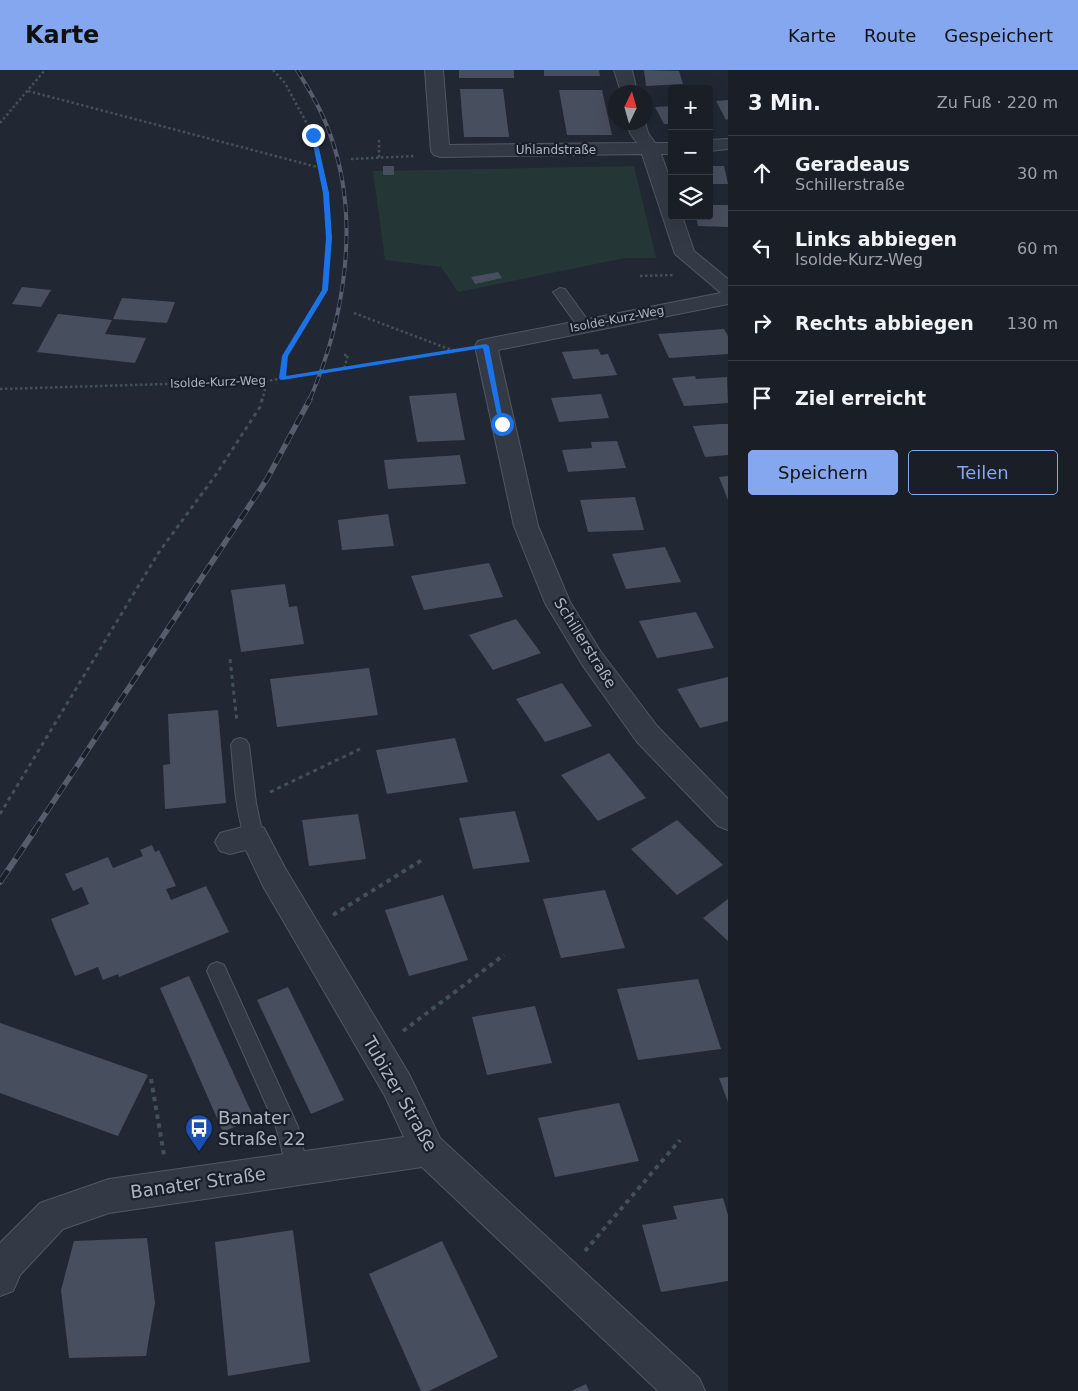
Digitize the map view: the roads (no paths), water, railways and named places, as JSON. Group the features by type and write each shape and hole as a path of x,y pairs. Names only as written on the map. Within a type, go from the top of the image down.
{"street":[{"name":"Uhlandstraße","path":"434,70 440,151 668,148"},
{"path":"623,70 627,85"},
{"path":"638,130 650,149 668,203"},
{"path":"713,146 728,144"},
{"path":"674,220 685,254 728,290"},
{"path":"699,264 728,266"},
{"name":"Isolde-Kurz-Weg","path":"486,346 584,325 728,298"},
{"name":"Schillerstraße","path":"486,346 526,526 558,603 592,659 647,734 728,818"},
{"name":"Tubizer Straße","path":"242,839 274,877 397,1085 428,1150 686,1391"},
{"name":"Banater Straße","path":"0,1278 7,1262 52,1215 109,1196 428,1150"}],"lane":[{"path":"560,292 584,325"},
{"name":"Tubizer Straße","path":"240,745 247,803 242,839"},
{"path":"217,971 286,1127 296,1169"}],"railway":[{"path":"297,70 311,93 330,134 345,200 345,269 340,303 322,369 309,400"},
{"path":"34,831 267,479 309,400"},
{"path":"0,882 35,830"}],"place":[{"name":"Banater Straße 22","path":"199,1152"}]}
